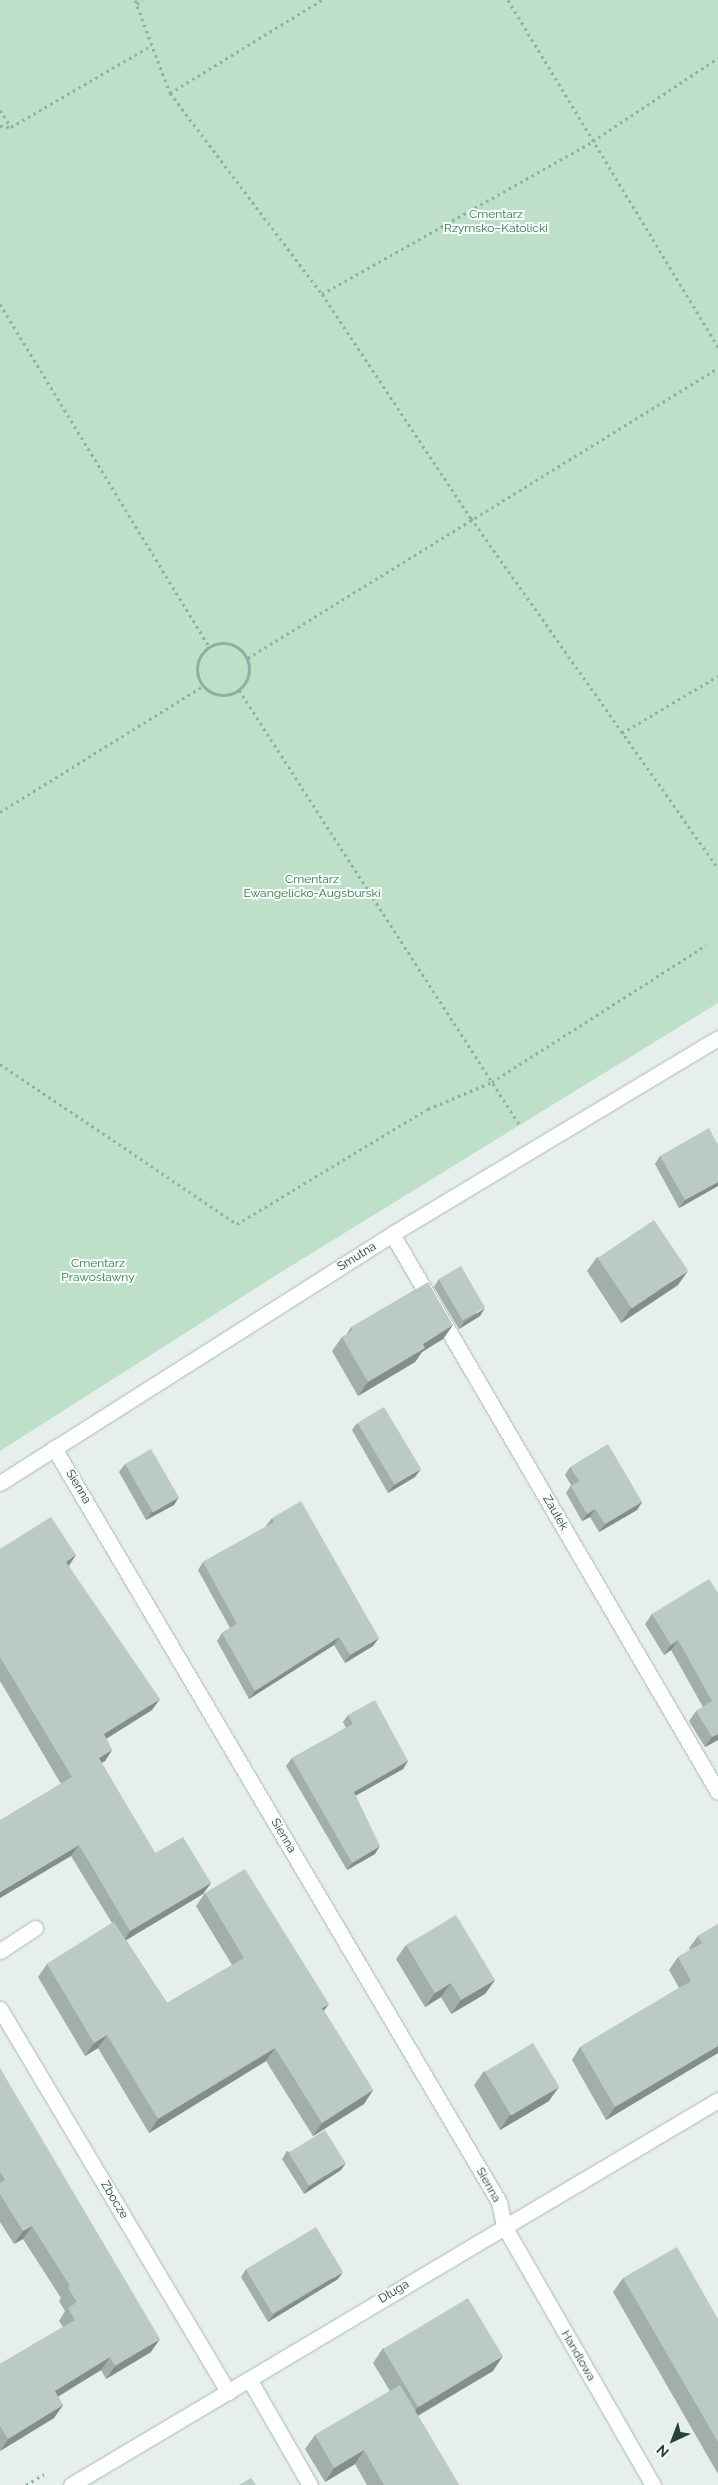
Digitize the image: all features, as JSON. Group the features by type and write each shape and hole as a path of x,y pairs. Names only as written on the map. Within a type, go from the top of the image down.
{"street":[{"name":"Smutna","path":"0,1483 392,1234 718,1038"},
{"name":"Zaułek","path":"392,1234 718,1792"},
{"name":"Sienna","path":"54,1448 499,2202 504,2226"},
{"path":"0,1951 36,1928"},
{"name":"Zbocze","path":"0,2009 228,2392"},
{"name":"Długa","path":"71,2485 718,2100"},
{"name":"Handlowa","path":"504,2226 653,2485"},
{"path":"249,2379 310,2485"}],"path":[{"path":"143,0 136,2 170,93 322,294 471,518 718,868"},
{"path":"170,93 322,0"},
{"path":"508,0 718,347"},
{"path":"0,126 11,127 151,46"},
{"path":"322,294 593,141 718,58"},
{"path":"0,110 11,127"},
{"path":"0,304 209,646"},
{"path":"248,658 471,518 718,368"},
{"path":"218,643 236,645 248,658 249,674 240,690 217,695 203,686 196,669 203,652 209,646 218,643"},
{"path":"622,733 718,676"},
{"path":"0,812 203,686"},
{"path":"240,690 520,1126"},
{"path":"0,1064 237,1224 428,1109 492,1082 706,945"}],"green space":[{"path":"0,0 718,0 718,1003 278,1274 0,1451"}],"building":[{"path":"709,1128 718,1145 718,1182 685,1200 660,1156"},
{"path":"654,1220 688,1271 632,1309 598,1258"},
{"path":"461,1266 485,1308 462,1321 438,1279"},
{"path":"428,1282 453,1325 423,1344 425,1348 368,1382 342,1337 353,1330 351,1327"},
{"path":"384,1407 421,1469 395,1485 357,1423"},
{"path":"608,1444 642,1502 605,1524 595,1509 587,1514 571,1486 579,1481 570,1467"},
{"path":"151,1449 179,1497 153,1512 125,1464"},
{"path":"301,1501 379,1638 350,1655 339,1637 255,1691 222,1633 237,1624 203,1562 274,1522 272,1518"},
{"path":"51,1517 76,1555 66,1562 160,1699 104,1734 112,1750 99,1758 155,1853 183,1837 211,1883 130,1931 79,1845 0,1892 0,1820 72,1777 0,1657 0,1549"},
{"path":"709,1579 718,1593 718,1734 712,1737 696,1711 712,1701 678,1640 671,1645 652,1614"},
{"path":"375,1700 408,1761 354,1792 380,1846 352,1863 292,1758 353,1724 348,1715"},
{"path":"245,1869 329,2004 322,2008 373,2090 322,2123 275,2048 158,2119 107,2035 94,2043 47,1964 114,1922 167,2003 244,1958 205,1893"},
{"path":"456,1915 495,1980 461,2000 451,1983 435,1993 406,1945"},
{"path":"718,1924 718,2046 615,2107 580,2047 691,1981 678,1957 702,1943 698,1936"},
{"path":"533,2043 559,2087 511,2116 485,2072"},
{"path":"0,2068 160,2339 115,2366 110,2357 55,2391 63,2405 8,2439 0,2426 0,2364 75,2320 68,2308 77,2302 68,2288 70,2286 32,2226 23,2231 0,2194 0,2183 5,2180 0,2172"},
{"path":"325,2130 346,2163 309,2186 289,2153"},
{"path":"316,2227 343,2272 272,2314 246,2269"},
{"path":"677,2247 718,2319 718,2442 623,2278"},
{"path":"468,2298 503,2356 418,2407 383,2349"},
{"path":"400,2385 459,2485 384,2485 364,2450 334,2468 315,2435"},
{"path":"251,2478 256,2485 239,2485"}],"park label":[{"name":"Cmentarz Rzymsko–Katolicki","path":"496,222"},
{"name":"Cmentarz Ewangelicko-Augsburski","path":"312,887"},
{"name":"Cmentarz Prawosławny","path":"98,1271"}]}
